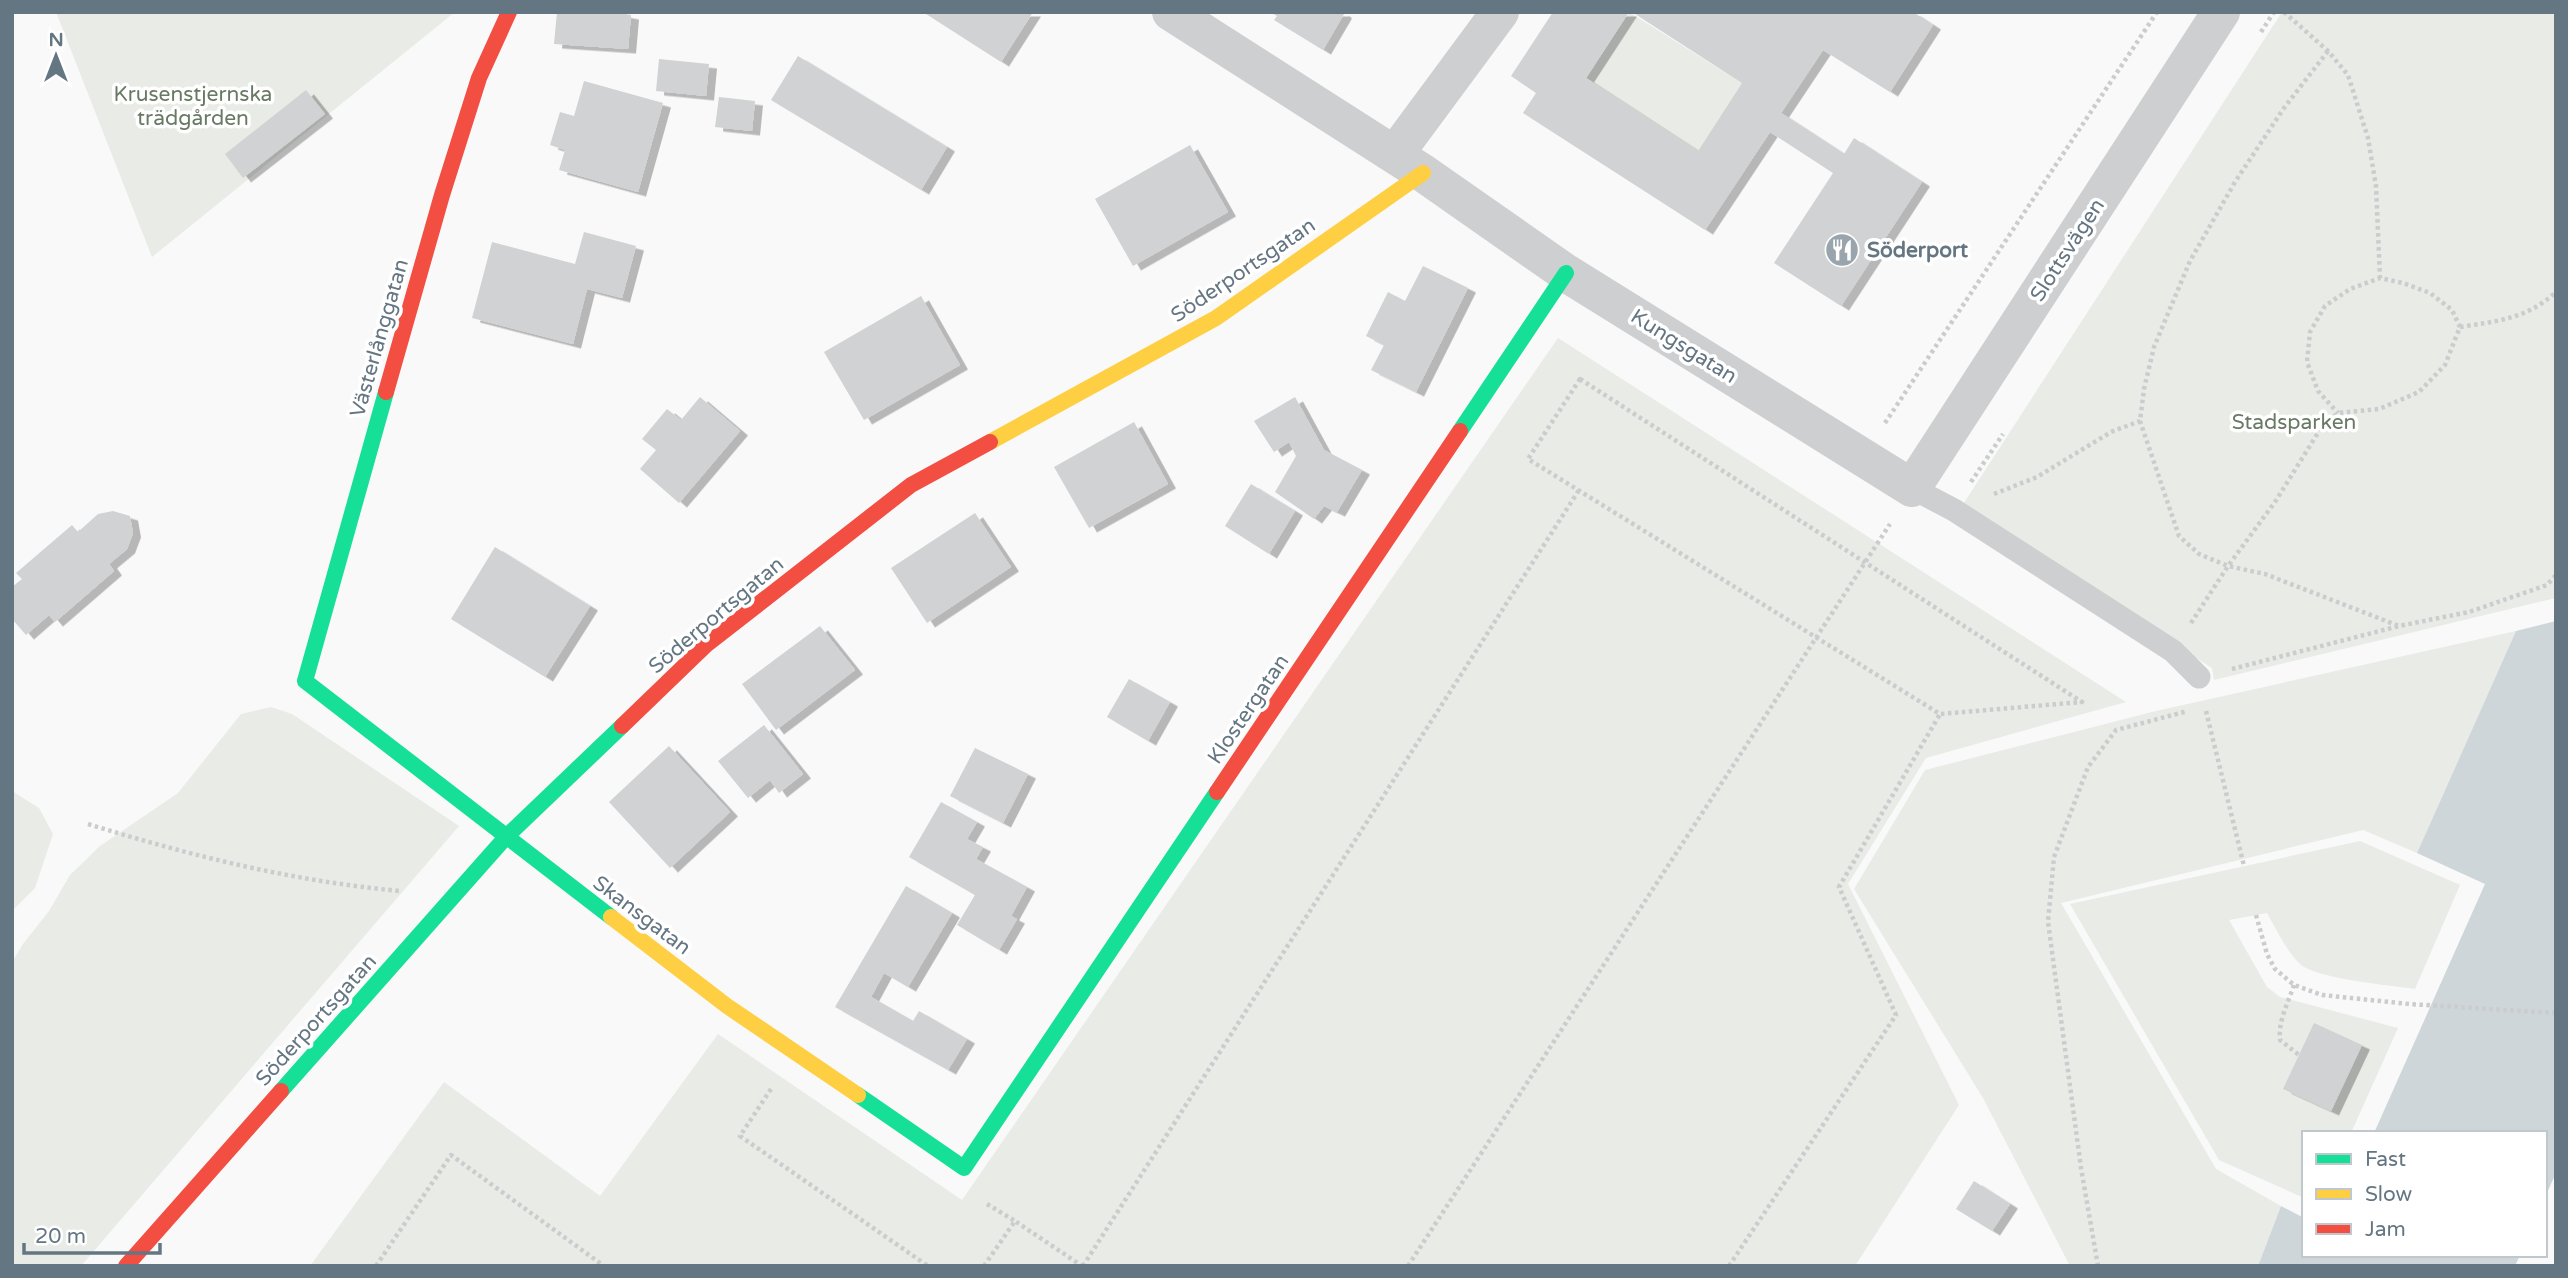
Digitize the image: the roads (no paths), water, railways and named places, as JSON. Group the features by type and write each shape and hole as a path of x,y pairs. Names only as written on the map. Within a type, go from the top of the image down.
{"street":[{"name":"Västerlånggatan","path":"305,681 442,195 479,78 509,12"},
{"name":"Kungsgatan","path":"1171,12 1409,163 1566,273 1913,488"},
{"path":"1409,163 1500,12"},
{"name":"Slottsvägen","path":"1913,488 2221,12"},
{"name":"Söderportsgatan","path":"126,1266 506,837 706,645 911,485 1216,318 1409,163"},
{"name":"Klostergatan","path":"964,1168 1566,273"},
{"name":"Skansgatan","path":"305,681 727,1006 964,1168"}],"lane":[{"name":"Kungsgatan","path":"1913,488 1954,510 2173,651 2199,677"}],"place":[{"name":"Söderport","path":"1842,250"}],"park label":[{"name":"Krusenstjernska trädgården","path":"193,106"},
{"name":"Stadsparken","path":"2294,422"}]}
